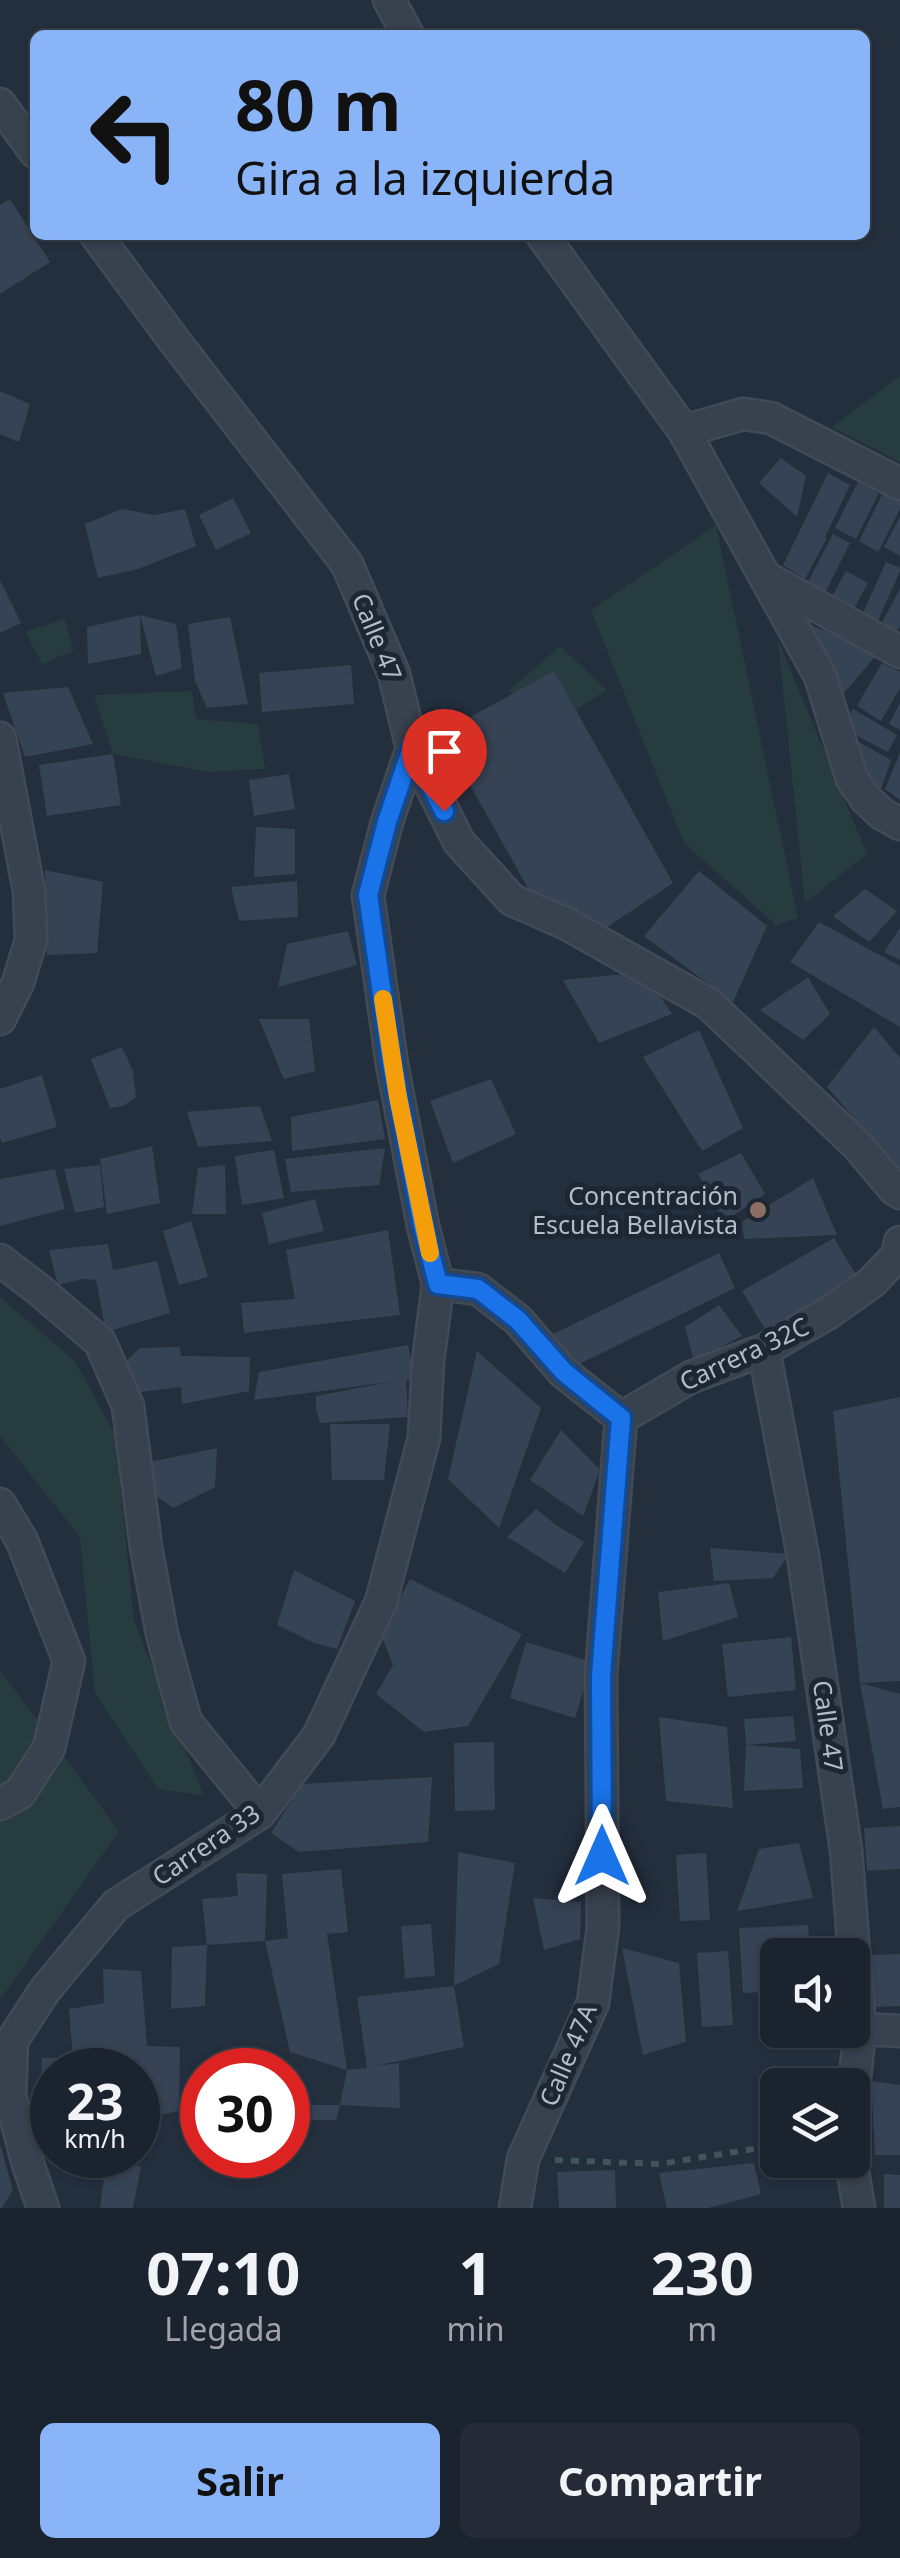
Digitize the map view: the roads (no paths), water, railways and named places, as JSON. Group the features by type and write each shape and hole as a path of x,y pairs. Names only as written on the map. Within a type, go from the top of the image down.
{"street":[{"path":"389,0 405,30"},
{"path":"0,104 30,145"},
{"name":"Calle 47","path":"100,240 347,564 394,674 412,748 460,842 512,900 567,924 710,1004 857,1145 897,1192"},
{"path":"546,240 684,431 820,676 852,779 866,799 900,824"},
{"path":"684,431 743,414 771,418 900,484"},
{"path":"764,576 900,652"},
{"path":"0,738 29,891 31,940 18,982 0,1018"},
{"path":"412,748 368,895 396,1082 438,1284 478,1289 518,1320 564,1372 621,1418"},
{"path":"897,1192 900,1224"},
{"name":"Carrera 32C","path":"621,1418 692,1377 764,1350 826,1314 871,1283 897,1256 900,1242"},
{"path":"0,1260 100,1342 128,1406 149,1564 162,1634 186,1722 260,1813"},
{"name":"Carrera 33","path":"43,2208 10,2096 12,2041 45,1990 116,1905 260,1813 319,1734 381,1602 424,1438 438,1284"},
{"name":"Calle 47","path":"764,1350 804,1556 846,1850 853,1938"},
{"name":"Calle 47A","path":"515,2208 523,2158 593,2003 603,1928 601,1675 621,1418"},
{"path":"0,1504 22,1542 69,1661 49,1748 20,1794 0,1804"},
{"path":"870,2030 900,2031"},
{"path":"855,2178 859,2208"}],"place":[{"name":"Concentración Escuela Bellavista","path":"758,1210"}]}
